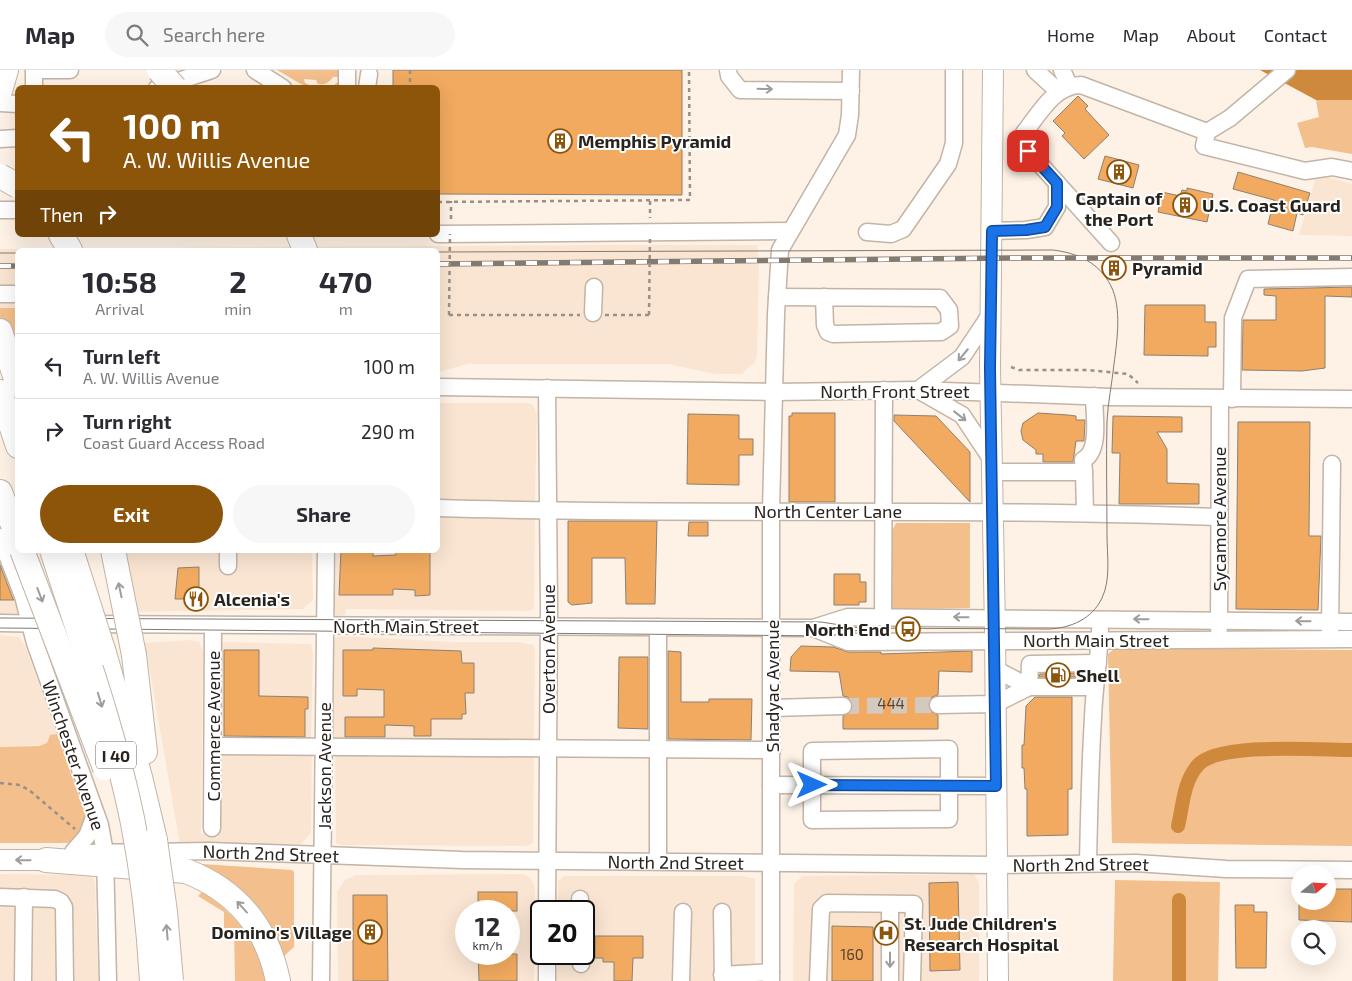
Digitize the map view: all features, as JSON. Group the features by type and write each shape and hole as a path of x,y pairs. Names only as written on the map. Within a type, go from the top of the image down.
{"highway":[{"path":"0,91 6,70"},
{"path":"159,70 172,85"},
{"path":"0,176 15,184"},
{"path":"62,237 69,248"},
{"path":"0,331 15,376"},
{"path":"0,392 15,437"},
{"path":"0,492 15,530"},
{"path":"23,553 139,860"},
{"name":"I 40","path":"53,553 106,718 130,812 146,901 152,981"},
{"name":"I 40","path":"72,553 129,735 156,840 171,981"},
{"path":"114,553 134,655 156,840"},
{"path":"46,860 105,859 186,871 218,885 242,906 262,935 270,952 278,981"}],"main road":[{"path":"993,70 990,315 992,511 996,640 998,981"},
{"name":"North 2nd Street","path":"0,860 46,860"}],"street":[{"path":"34,85 34,70 70,70"},
{"path":"166,85 212,70"},
{"path":"255,70 278,85"},
{"path":"347,70 347,85"},
{"path":"728,70 728,76 740,90 851,91"},
{"name":"Shadyac Avenue","path":"771,977 771,510 780,250 789,231 847,135 851,70"},
{"path":"867,232 890,234 903,229 948,164 954,143 954,70"},
{"path":"1035,70 1063,82 1080,85 1207,132"},
{"path":"1287,70 1230,118 1207,132 1204,146 1305,171 1332,167 1352,172"},
{"path":"1063,82 1024,133 1028,151 1111,243"},
{"path":"0,104 15,104"},
{"path":"0,139 15,138"},
{"path":"0,176 15,176"},
{"path":"992,231 1026,230 1045,227 1057,207 1057,183"},
{"path":"0,210 15,210"},
{"path":"446,234 789,231"},
{"name":"Sycamore Avenue","path":"1219,640 1218,517 1233,318 1248,279 1352,278"},
{"path":"593,315 594,287"},
{"path":"0,294 15,294"},
{"path":"777,297 824,297 940,298 949,310 950,326 941,332 833,334 828,332 825,325 824,297"},
{"path":"990,315 962,357 918,390 962,415 992,466 1084,472"},
{"path":"0,385 15,385"},
{"name":"North Front Street","path":"440,387 774,392 918,390 1094,396 1352,400"},
{"name":"Overton Avenue","path":"547,388 549,627 547,900"},
{"path":"883,616 884,390"},
{"path":"1085,513 1083,460 1088,457 1093,448 1094,396"},
{"path":"1330,640 1332,464"},
{"name":"North Center Lane","path":"440,508 548,511 992,511 1218,517"},
{"name":"Winchester Avenue","path":"0,537 23,596 35,643 100,825 105,859 108,981"},
{"name":"Jackson Avenue","path":"320,981 326,553"},
{"name":"North Main Street","path":"0,623 813,628 848,617 883,616 1352,622"},
{"path":"1088,862 1094,687 1100,640 1100,618"},
{"name":"Commerce Avenue","path":"212,828 213,624"},
{"path":"658,627 658,861"},
{"name":"North Main Street","path":"813,628 848,642 1352,639"},
{"path":"1029,687 1030,664 1098,663"},
{"path":"996,669 1029,687"},
{"path":"938,705 995,704 1029,687 1094,687"},
{"path":"772,708 843,706"},
{"path":"213,746 772,750"},
{"path":"949,749 949,819 812,820 812,785 812,750 949,749"},
{"path":"771,785 996,786"},
{"path":"73,852 87,836 96,815"},
{"name":"North 2nd Street","path":"46,860 73,852 105,859 210,851 423,860 771,861 996,865 1088,862 1226,869 1352,870"},
{"path":"0,897 55,899 61,902 64,907 65,981"},
{"path":"23,981 24,897"},
{"path":"818,981 822,905 827,903 914,904 912,981"},
{"path":"890,904 890,981"},
{"path":"681,981 683,912"},
{"path":"722,912 722,978 771,977"},
{"path":"547,965 547,981"}],"path":[{"path":"410,70 410,85"},
{"path":"440,202 690,200 689,70"},
{"path":"451,201 446,234 449,315 649,315 650,237"},
{"path":"1011,367 1019,370 1088,370 1128,374 1140,384"},
{"path":"0,783 20,785 29,790 80,833"}],"shaded area":[{"path":"277,70 343,70 341,85 334,85 341,80 341,77 333,77 323,84 318,84 316,80 304,79 305,83 310,85 303,85"},
{"path":"1260,70 1352,70 1352,100 1316,100"},
{"path":"1316,100 1352,100 1352,154 1312,147 1305,148 1297,123 1319,117"},
{"path":"1317,174 1352,184 1352,236 1299,235"},
{"path":"757,245 759,263 757,355 755,362 742,374 715,374 668,364 468,364 440,371 440,248 148,248"},
{"path":"0,249 15,249 15,368 0,368"},
{"path":"0,308 15,308 15,362 0,362"},
{"path":"440,403 528,403 533,405 537,415 535,503 440,502"},
{"path":"440,512 535,514 534,609 527,611 346,609 345,615 337,616 332,611 332,594 335,595 336,553 440,553"},
{"path":"896,523 970,523 970,608 887,609 887,541"},
{"path":"0,551 24,615 0,615"},
{"path":"122,553 312,553 313,600 303,609 137,612"},
{"path":"0,635 19,637 25,646 57,734 50,735 47,743 42,745 0,747"},
{"path":"341,636 454,642 518,642 533,645 535,648 534,741 333,741 332,652 335,638"},
{"path":"190,640 199,642 203,651 201,834 219,832 219,750 312,751 311,833 301,844 180,845 145,643"},
{"path":"225,642 311,644 313,653 311,741 218,739 219,645"},
{"path":"1115,648 1352,650 1352,846 1112,843 1108,654"},
{"path":"57,734 87,819 84,831 75,840 67,843 0,843 0,747 39,746 47,743 50,735"},
{"path":"335,751 534,753 533,843 526,846 341,845 336,843"},
{"path":"202,864 292,870 294,872 294,947 283,957 274,934 255,905 229,881"},
{"path":"0,874 91,875 95,882 98,981 0,981"},
{"path":"523,874 531,878 535,887 535,900 530,900 530,965 534,965 534,981 338,981 337,892 345,880 356,875"},
{"name":"St. Jude Children's Research Hospital","path":"974,874 979,883 979,981 793,981 794,884 802,876"},
{"path":"564,876 743,876 755,879 755,981 557,981 557,965 595,965 595,900 558,900 558,881"},
{"path":"1115,880 1220,882 1218,981 1113,981"},
{"path":"202,892 235,919 251,940 266,981 235,981 234,928 224,928 224,912 198,896"}],"building":[{"name":"Memphis Pyramid","path":"393,70 682,70 682,195 440,194 440,85 393,85"},
{"path":"1078,96 1088,106 1085,109 1109,135 1084,159 1062,136 1065,133 1053,121"},
{"name":"Captain of the Port","path":"1105,156 1139,165 1133,188 1098,179"},
{"path":"1238,172 1310,193 1303,215 1297,213 1293,231 1268,224 1274,200 1233,189"},
{"name":"U.S. Coast Guard","path":"1187,188 1213,194 1207,222 1158,212 1162,192 1180,196 1182,190 1187,191"},
{"path":"1352,287 1352,297 1325,296 1325,368 1302,371 1242,370 1243,320 1276,320 1276,296 1264,295 1264,289"},
{"path":"1145,305 1205,305 1205,322 1216,322 1216,347 1208,347 1208,356 1144,355"},
{"path":"792,413 835,413 835,502 789,502 789,416 792,416"},
{"path":"1038,413 1076,416 1076,420 1085,420 1084,441 1076,441 1073,462 1043,462 1043,454 1036,454 1036,450 1023,440 1021,431 1023,423"},
{"path":"688,414 739,415 739,439 753,439 753,455 739,455 739,485 687,484"},
{"path":"894,415 936,416 970,452 970,502 894,421"},
{"path":"1113,416 1182,417 1182,432 1157,432 1167,449 1167,483 1199,484 1199,504 1119,504 1120,453 1112,453"},
{"path":"1238,422 1310,422 1309,536 1321,536 1318,610 1236,609"},
{"path":"568,521 657,521 655,604 626,604 625,558 592,558 592,603 572,605 568,602"},
{"path":"689,522 708,522 708,536 688,536"},
{"path":"341,553 373,553 373,556 396,555 396,553 430,553 430,595 415,596 415,590 393,589 393,595 339,595"},
{"path":"0,565 13,599 14,600 0,600"},
{"path":"199,567 199,599 175,599 178,568"},
{"path":"834,574 860,574 860,582 866,582 866,602 859,602 859,605 834,605"},
{"path":"801,646 833,647 848,652 881,652 881,654 972,651 972,672 939,671 938,695 932,697 928,705 930,711 938,715 938,729 843,729 843,716 852,711 853,705 848,697 843,696 839,672 790,671 791,657"},
{"path":"373,648 461,651 462,663 474,663 474,693 465,693 466,714 462,714 462,719 431,719 431,736 414,736 414,726 385,725 385,737 345,737 345,717 384,717 384,690 357,689 357,696 343,696 343,650 373,650"},
{"path":"224,650 259,650 259,696 308,697 308,709 305,709 305,737 224,736"},
{"path":"668,651 681,652 681,702 709,702 709,699 752,699 751,740 668,739"},
{"path":"619,657 648,657 648,729 618,728"},
{"path":"1079,673 1079,677 1039,677 1040,674"},
{"path":"1035,697 1072,697 1072,789 1068,789 1068,835 1027,836 1027,789 1025,789 1024,768 1022,768 1022,745 1024,745 1026,706"},
{"path":"958,882 960,970 930,971 929,883"},
{"path":"1336,889 1352,889 1352,922 1299,920 1299,910 1336,910"},
{"path":"478,892 517,892 517,900 478,900"},
{"path":"353,895 387,895 388,981 353,981"},
{"path":"1235,905 1254,905 1254,912 1267,912 1266,968 1236,968"},
{"path":"832,926 873,927 873,981 832,981"},
{"path":"595,936 643,936 643,958 633,958 632,981 614,981 614,962 603,962 603,958 595,958"},
{"path":"478,965 517,965 517,981 479,981"}],"waterway":[{"path":"1178,826 1189,779 1198,765 1209,758 1247,750 1352,750"},
{"path":"1179,900 1179,981"}],"tunnel":[{"path":"843,706 938,705"}],"tram line":[{"path":"0,618 821,622 860,628 1049,629 1065,627 1087,617 1093,612 1102,598 1107,583 1108,567 1107,421 1118,314 1117,304 1106,278 1094,265 1079,256 1053,250 440,252"},
{"path":"0,253 15,253"},
{"path":"0,628 830,636 859,630"}],"railway":[{"path":"440,264 1012,258 1352,258"},
{"path":"0,266 15,266"}],"place":[{"name":"Memphis Pyramid","path":"560,141"},
{"name":"Captain of the Port","path":"1119,172"},
{"name":"U.S. Coast Guard","path":"1185,205"},
{"name":"Pyramid","path":"1114,268"},
{"name":"Alcenia's","path":"196,599"},
{"name":"North End","path":"908,629"},
{"name":"Shell","path":"1058,675"},
{"name":"Domino's Village","path":"370,932"},
{"name":"St. Jude Children's Research Hospital","path":"886,933"}],"route":[{"path":"812,785 996,786 990,368 992,231 1026,230 1045,227 1057,207 1057,183 1028,151"}]}
